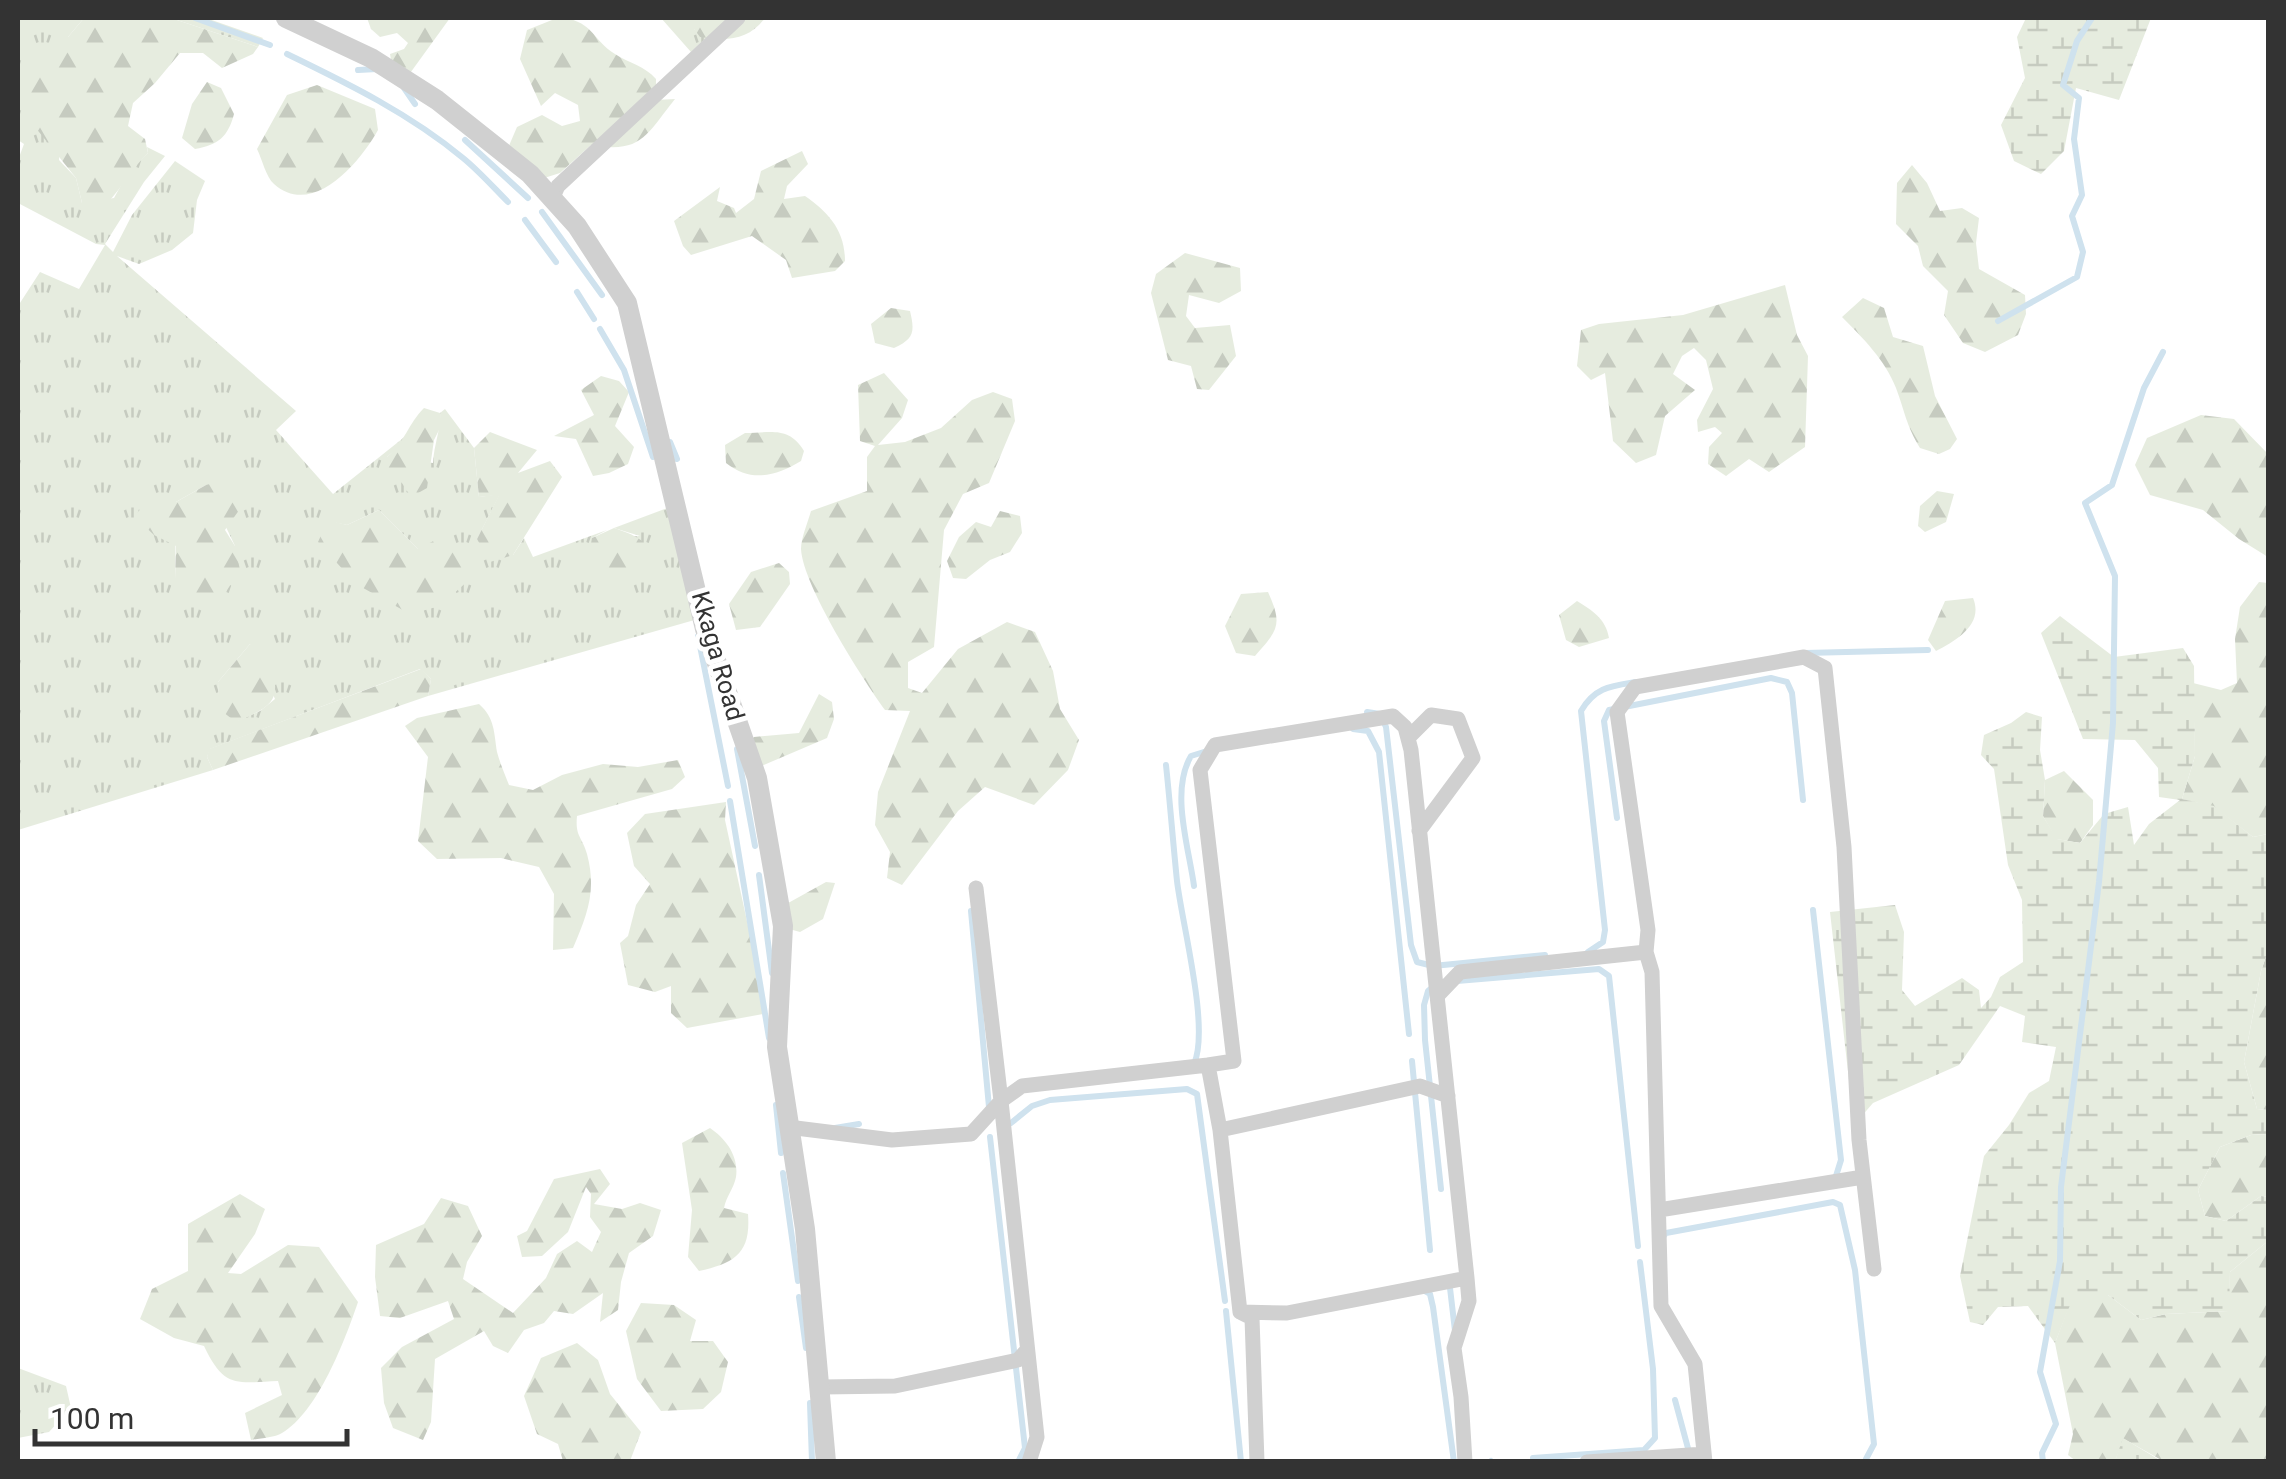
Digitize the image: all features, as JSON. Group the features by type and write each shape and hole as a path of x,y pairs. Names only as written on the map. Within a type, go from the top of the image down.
{"street":[{"name":"Kkaga Road","path":"286,18 318,24 452,110 530,174 586,240 627,303 705,630 757,778 783,926 777,1046 804,1228 822,1387 826,1462"},
{"path":"552,197 558,186 738,18"},
{"path":"1587,1462 1705,1458 1695,1364 1661,1306 1652,972 1646,952 1648,930 1617,712 1635,687 1804,657 1825,668 1844,847 1863,1177 1874,1269"},
{"path":"1408,738 1431,715 1458,719 1473,758 1419,831"},
{"path":"788,1127 892,1140 971,1134 1001,1101 1022,1086 1234,1061 1200,770 1215,745 1394,716 1406,726 1408,738 1439,994 1467,1278 1469,1300 1454,1348 1462,1396 1465,1462"},
{"path":"976,888 1037,1438 1029,1462"},
{"path":"1433,957 1460,972 1646,952"},
{"path":"1439,994 1460,972"},
{"path":"1208,1065 1220,1130 1240,1312"},
{"path":"1220,1130 1420,1086 1448,1096"},
{"path":"1659,1210 1863,1177"},
{"path":"1240,1312 1288,1313 1467,1278"},
{"path":"1240,1312 1252,1318 1257,1462"},
{"path":"822,1387 895,1386 1018,1360 1028,1350"}],"green space":[{"path":"18,18 84,18 68,37 59,160 76,178 82,203 114,198 129,171 148,153 147,147 165,156 105,244 113,252 132,215 175,161 205,181 197,200 193,233 172,250 139,264 117,256 296,411 276,430 333,494 407,435 405,442 387,457 433,463 440,413 445,409 474,448 479,497 500,494 477,539 513,555 524,538 533,557 607,530 592,538 640,536 614,528 670,507 698,619 428,696 431,679 420,669 210,749 207,757 213,770 18,830 18,306 40,272 79,289 105,245 96,244 18,203 18,160 24,144 18,140","holes":["206,485 235,546 175,579 176,502","379,510 418,549 328,521 347,525","250,644 275,699 237,721 220,709 218,682"]},
{"path":"84,18 171,18 258,47 253,54 222,68 203,53 180,53 133,103 128,126 145,139 148,153 99,211 82,203 76,178 35,127 22,85 43,44 68,37"},
{"path":"171,18 206,18 263,38 258,47"},
{"path":"367,18 450,18 408,76 392,65 390,54 404,49 408,43 397,33 380,37"},
{"path":"557,18 585,26 607,48 652,75 656,79 656,100 675,99 641,139 622,147 591,145 560,173 541,179 508,148 517,127 542,115 562,126 580,121 578,105 555,93 541,106 520,59 527,30"},
{"path":"661,18 694,18 694,29 706,38 691,52"},
{"path":"694,18 765,18 744,35 719,39 700,37 694,29"},
{"path":"2026,18 2151,18 2119,100 2076,88 2064,151 2041,174 2014,161 2001,125 2025,78 2017,37"},
{"path":"207,82 221,88 234,114 221,139 195,149 182,138 192,104"},
{"path":"317,85 375,109 378,130 360,156 334,182 304,195 289,193 271,181 257,149 287,95"},
{"path":"802,151 808,164 787,186 784,199 805,196 834,223 845,261 835,271 792,278 786,260 752,236 691,255 683,246 674,221 720,187 717,201 734,208 736,213 754,199 761,171"},
{"path":"1912,165 1927,183 1940,211 1962,208 1979,218 1979,269 2025,295 2026,314 2018,335 1985,352 1963,343 1944,315 1948,291 1923,266 1918,246 1896,224 1897,183"},
{"path":"1185,253 1240,268 1241,291 1219,303 1189,295 1186,316 1195,328 1230,325 1236,356 1209,390 1197,389 1191,366 1168,360 1151,293 1156,274"},
{"path":"1785,285 1797,335 1808,356 1805,447 1769,472 1749,459 1726,476 1708,464 1709,447 1722,433 1715,427 1698,432 1697,420 1713,389 1706,360 1694,348 1682,356 1673,374 1695,390 1665,416 1656,455 1636,463 1613,441 1605,373 1591,380 1577,366 1581,330 1599,324 1683,315"},
{"path":"1863,298 1884,308 1893,337 1923,346 1935,396 1957,439 1950,449 1939,454 1920,448 1886,368 1842,317"},
{"path":"891,308 910,311 912,324 909,338 894,348 875,343 871,324"},
{"path":"884,373 908,400 902,418 878,445 905,442 941,428 972,400 993,392 1012,399 1015,421 989,483 963,494 944,530 934,647 908,662 908,688 922,693 958,649 1007,622 1035,632 1053,671 1060,709 1079,740 1068,770 1034,805 985,787 958,811 902,885 887,878 890,852 875,825 878,792 910,711 885,710 822,608 801,549 811,511 867,491 867,457 875,446 860,441 858,385"},
{"path":"601,376 619,381 629,392 615,426 634,447 628,464 593,476 576,439 554,436 594,415 581,390"},
{"path":"424,408 440,413 441,426 434,440 427,488 411,497 400,480 389,474 387,457"},
{"path":"2201,415 2234,419 2268,454 2268,557 2203,510 2150,495 2135,465 2147,438"},
{"path":"490,432 537,450 518,473 550,461 562,477 513,555 490,562 477,539 499,495 479,497 474,448"},
{"path":"745,433 786,434 804,451 801,461 764,475 735,469 726,463 725,445"},
{"path":"232,478 242,506 225,530 235,546 240,570 220,601 195,607 175,579 176,546 154,535 134,516 154,495 176,502 206,485"},
{"path":"1937,491 1954,494 1946,522 1925,532 1918,526 1920,506"},
{"path":"379,510 418,549 443,536 461,551 470,579 440,606 410,614 356,584 318,542 328,520 347,525"},
{"path":"1000,511 1020,516 1022,533 1010,552 990,560 966,579 953,578 947,561 959,537 976,522 991,527"},
{"path":"614,528 636,537 646,547 645,561 632,582 614,580 587,565 592,538"},
{"path":"779,563 789,572 790,584 760,627 736,630 729,604 751,572"},
{"path":"2259,582 2268,583 2268,834 2253,837 2214,807 2182,799 2195,756 2193,683 2221,690 2237,683 2235,639 2240,607"},
{"path":"1268,592 1277,620 1273,633 1255,656 1236,653 1225,626 1241,594"},
{"path":"1973,598 1972,623 1936,651 1928,640 1945,601"},
{"path":"1577,601 1602,620 1609,638 1579,647 1566,640 1559,615"},
{"path":"2060,616 2114,657 2183,648 2194,666 2195,756 2182,799 2214,806 2253,837 2268,834 2268,951 2244,1062 2257,1109 2268,1110 2268,1134 2251,1135 2220,1147 2198,1190 2205,1216 2226,1221 2261,1196 2268,1197 2268,1241 2230,1272 2229,1311 2166,1314 2141,1320 2108,1295 2074,1295 2055,1343 2028,1306 1998,1307 1983,1325 1970,1322 1960,1276 1984,1156 2029,1093 2049,1081 2056,1047 2022,1042 2025,1016 2000,1006 1959,1065 1873,1103 1854,1125 1830,912 1895,905 1904,932 1902,990 1915,1006 1962,978 1979,990 1981,1008 2000,977 2023,962 2022,900 2008,865 1994,769 1981,755 1984,735 2026,712 2042,717 2043,816 2057,839 2080,843 2104,814 2128,807 2134,845 2149,824 2180,800 2159,797 2158,768 2135,740 2083,739 2041,633"},
{"path":"250,644 269,656 275,691 268,705 236,722 219,709 218,682"},
{"path":"421,669 431,679 428,696 213,770 207,757 209,749"},
{"path":"819,694 832,702 834,719 827,738 745,773 740,751 754,737 799,733"},
{"path":"479,704 491,720 509,785 533,790 562,775 603,764 638,767 678,760 685,777 672,789 577,816 578,833 590,867 591,891 573,948 553,950 554,894 539,867 501,858 437,859 418,841 428,757 405,726 417,718"},
{"path":"2064,771 2093,800 2093,825 2080,843 2056,839 2043,816 2045,780"},
{"path":"726,802 725,820 763,1014 687,1028 671,1013 671,986 655,992 628,985 620,943 628,936 636,905 650,884 634,866 627,833 645,814"},
{"path":"826,882 835,883 823,919 800,932 775,925 773,907"},
{"path":"2268,951 2268,1110 2257,1109 2244,1062"},
{"path":"710,1128 726,1143 735,1162 736,1177 724,1208 748,1214 748,1227 738,1254 699,1271 688,1257 692,1210 682,1143"},
{"path":"2268,1134 2268,1197 2261,1196 2226,1221 2205,1216 2198,1190 2220,1147 2251,1135"},
{"path":"600,1169 610,1184 594,1204 622,1209 640,1203 661,1210 653,1236 629,1253 618,1310 600,1322 603,1293 573,1314 554,1311 544,1323 524,1330 508,1353 493,1346 484,1331 435,1359 431,1422 423,1440 393,1428 384,1403 381,1368 402,1347 454,1319 448,1301 400,1318 380,1316 376,1245 424,1224 441,1198 468,1206 482,1236 467,1262 463,1279 513,1313 546,1278 557,1254 577,1241 592,1252 601,1232 590,1217 591,1194 586,1187 568,1232 542,1256 522,1257 517,1236 527,1231 554,1179"},
{"path":"240,1194 265,1209 255,1234 228,1273 241,1274 288,1245 319,1247 358,1302 329,1374 307,1409 282,1433 251,1440 245,1413 282,1395 278,1381 232,1380 218,1369 204,1346 174,1338 140,1319 152,1289 188,1271 188,1224"},
{"path":"2268,1241 2268,1459 2163,1461 2124,1439 2115,1461 2076,1461 2068,1455 2073,1434 2055,1343 2073,1295 2108,1295 2141,1320 2166,1314 2228,1311 2230,1272"},
{"path":"641,1303 674,1305 696,1320 690,1341 713,1341 728,1362 721,1392 703,1409 661,1411 637,1379 626,1331"},
{"path":"577,1343 598,1360 610,1394 641,1432 630,1461 563,1461 558,1444 537,1434 524,1396 541,1358"},
{"path":"18,1368 66,1386 71,1408 49,1432 18,1438"},
{"path":"2123,1438 2158,1459 2163,1461 2115,1461"}],"waterway":[{"path":"195,18 270,45"},
{"path":"1998,321 2077,277 2083,252 2072,216 2082,195 2074,139 2079,98 2063,85 2077,41 2092,18"},
{"path":"287,54 422,127 469,163 508,202"},
{"path":"358,70 377,69"},
{"path":"404,88 415,104"},
{"path":"465,140 528,198"},
{"path":"542,212 602,295"},
{"path":"525,220 556,262"},
{"path":"577,292 594,319"},
{"path":"600,329 624,370 653,457"},
{"path":"2043,1462 2042,1453 2056,1424 2040,1372 2060,1261 2061,1187 2099,882 2113,723 2115,576 2085,503 2112,485 2144,388 2163,352"},
{"path":"670,442 677,459"},
{"path":"698,636 728,786"},
{"path":"1805,653 1928,650"},
{"path":"1617,818 1604,721 1609,710 1771,678 1787,682 1792,693 1803,800"},
{"path":"1588,952 1603,942 1605,930 1581,711 1598,692 1636,682"},
{"path":"1367,712 1380,714 1386,727 1411,945 1417,962 1433,966 1545,955"},
{"path":"1353,729 1368,731 1379,752 1409,1034"},
{"path":"737,749 755,846"},
{"path":"1194,886 1183,820 1182,786 1191,756 1207,751"},
{"path":"1166,765 1177,881 1197,1002 1198,1048 1194,1064"},
{"path":"730,801 769,1038"},
{"path":"759,875 772,973"},
{"path":"1813,910 1841,1160 1836,1176"},
{"path":"971,911 989,1107"},
{"path":"1457,981 1599,969 1609,976 1638,1246"},
{"path":"1435,985 1428,991 1424,1005 1425,1040 1441,1189"},
{"path":"1412,1061 1430,1250"},
{"path":"1011,1123 1032,1106 1050,1100 1187,1089 1197,1094 1225,1301"},
{"path":"776,1105 781,1153"},
{"path":"835,1128 859,1124"},
{"path":"990,1137 1025,1448 1018,1462"},
{"path":"783,1173 798,1281"},
{"path":"1663,1237 1666,1233 1833,1202 1840,1205 1855,1270 1874,1444 1866,1459"},
{"path":"1533,1458 1644,1450 1655,1438 1653,1369 1640,1262"},
{"path":"1450,1288 1455,1331"},
{"path":"1421,1289 1430,1294 1433,1307 1454,1462"},
{"path":"799,1297 806,1348"},
{"path":"1226,1311 1241,1462"},
{"path":"1675,1400 1689,1452"},
{"path":"810,1403 812,1462"}]}
